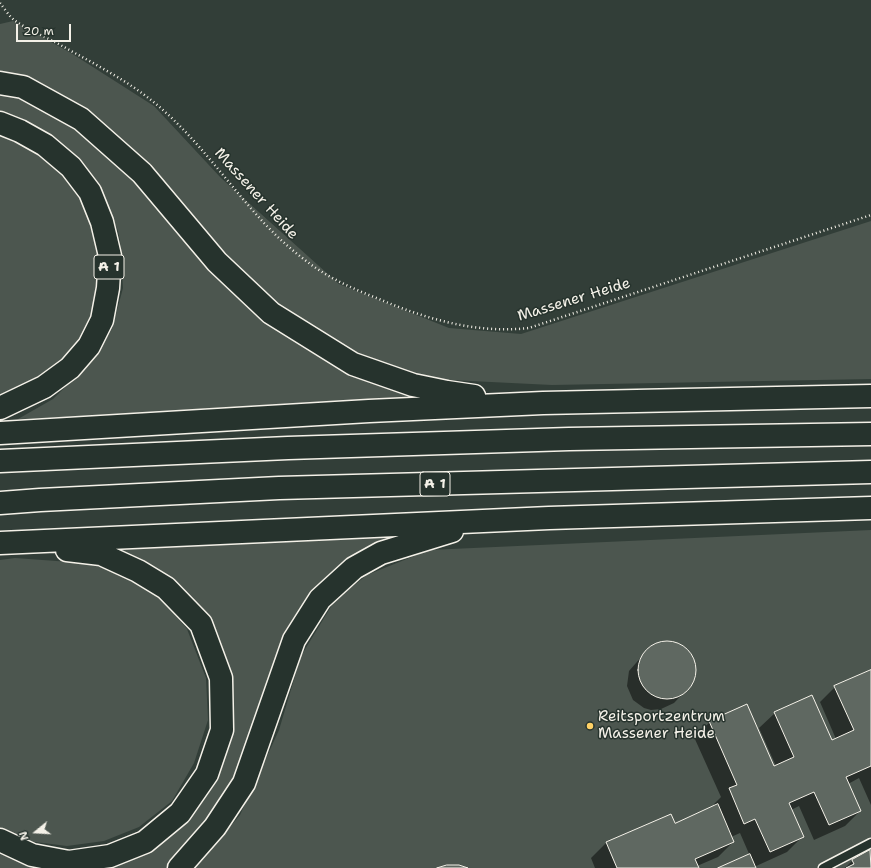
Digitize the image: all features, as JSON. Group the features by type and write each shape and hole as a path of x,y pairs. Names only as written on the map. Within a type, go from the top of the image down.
{"highway":[{"path":"0,83 23,87 81,119 142,173 217,262 271,313 353,364 413,385 446,392 543,404"},
{"name":"A 1","path":"0,124 20,131 45,144 71,167 90,192 102,222 110,256 108,288 102,320 89,346 70,368 44,387 0,408"},
{"path":"0,433 369,411 543,404 871,396"},
{"path":"0,461 288,448 569,439 871,434"},
{"name":"A 1","path":"0,503 279,488 871,472"},
{"path":"0,543 549,518 871,508"},
{"path":"179,868 215,827 244,782 294,640 320,599 354,568 381,553 447,531 549,518"},
{"path":"0,543 101,554 138,570 166,588 201,624 221,678 222,730 207,774 180,813 145,842 110,856 69,862 32,855 0,840"}],"lane":[{"path":"823,868 871,842"}],"path":[{"name":"Massener Heide","path":"0,2 14,19 109,73 156,104 178,125 287,246 313,266 340,283 363,293 399,308 442,321 465,326 497,329 512,330 529,328 871,215"}],"shaded area":[{"path":"13,21 71,53 154,106 221,178 339,284 449,328 521,334 871,221 871,379 552,385 450,380 412,374 356,352 276,305 220,247 146,164 0,73 0,24"},
{"path":"0,90 20,95 76,125 134,176 213,271 424,394 425,402 18,419 53,399 94,359 112,329 123,288 118,231 100,189 0,115"},
{"path":"0,133 43,153 83,195 103,257 96,316 66,361 0,401"},
{"name":"Reitsportzentrum Massener Heide","path":"871,530 871,868 195,868 240,815 279,730 301,656 335,600 367,575 429,550"},
{"path":"394,532 394,537 377,545 315,593 238,777 172,868 0,868 0,848 33,861 153,843 227,732 205,620 100,549"},
{"path":"15,558 98,564 135,579 163,601 187,629 206,678 208,720 194,763 172,801 139,827 104,841 67,846 27,841 0,830 0,560"}],"building":[{"path":"667,641 678,643 691,654 694,659 696,670 694,681 683,694 678,697 667,699 656,697 643,686 640,681 638,670 640,659 651,646 656,643"},
{"path":"871,670 871,766 846,777 861,811 829,825 814,792 789,803 804,837 770,852 755,819 744,824 729,788 737,785 709,721 747,704 774,766 794,757 774,712 812,695 832,740 854,730 834,686"},
{"path":"718,804 734,842 695,859 699,868 617,868 606,842 671,814 675,823"},
{"path":"870,850 871,868 846,868 854,864 852,860"},
{"path":"750,854 756,868 718,868"},
{"path":"447,865 459,865 468,868 437,868"}],"place":[{"name":"Reitsportzentrum Massener Heide","path":"590,726"}]}
